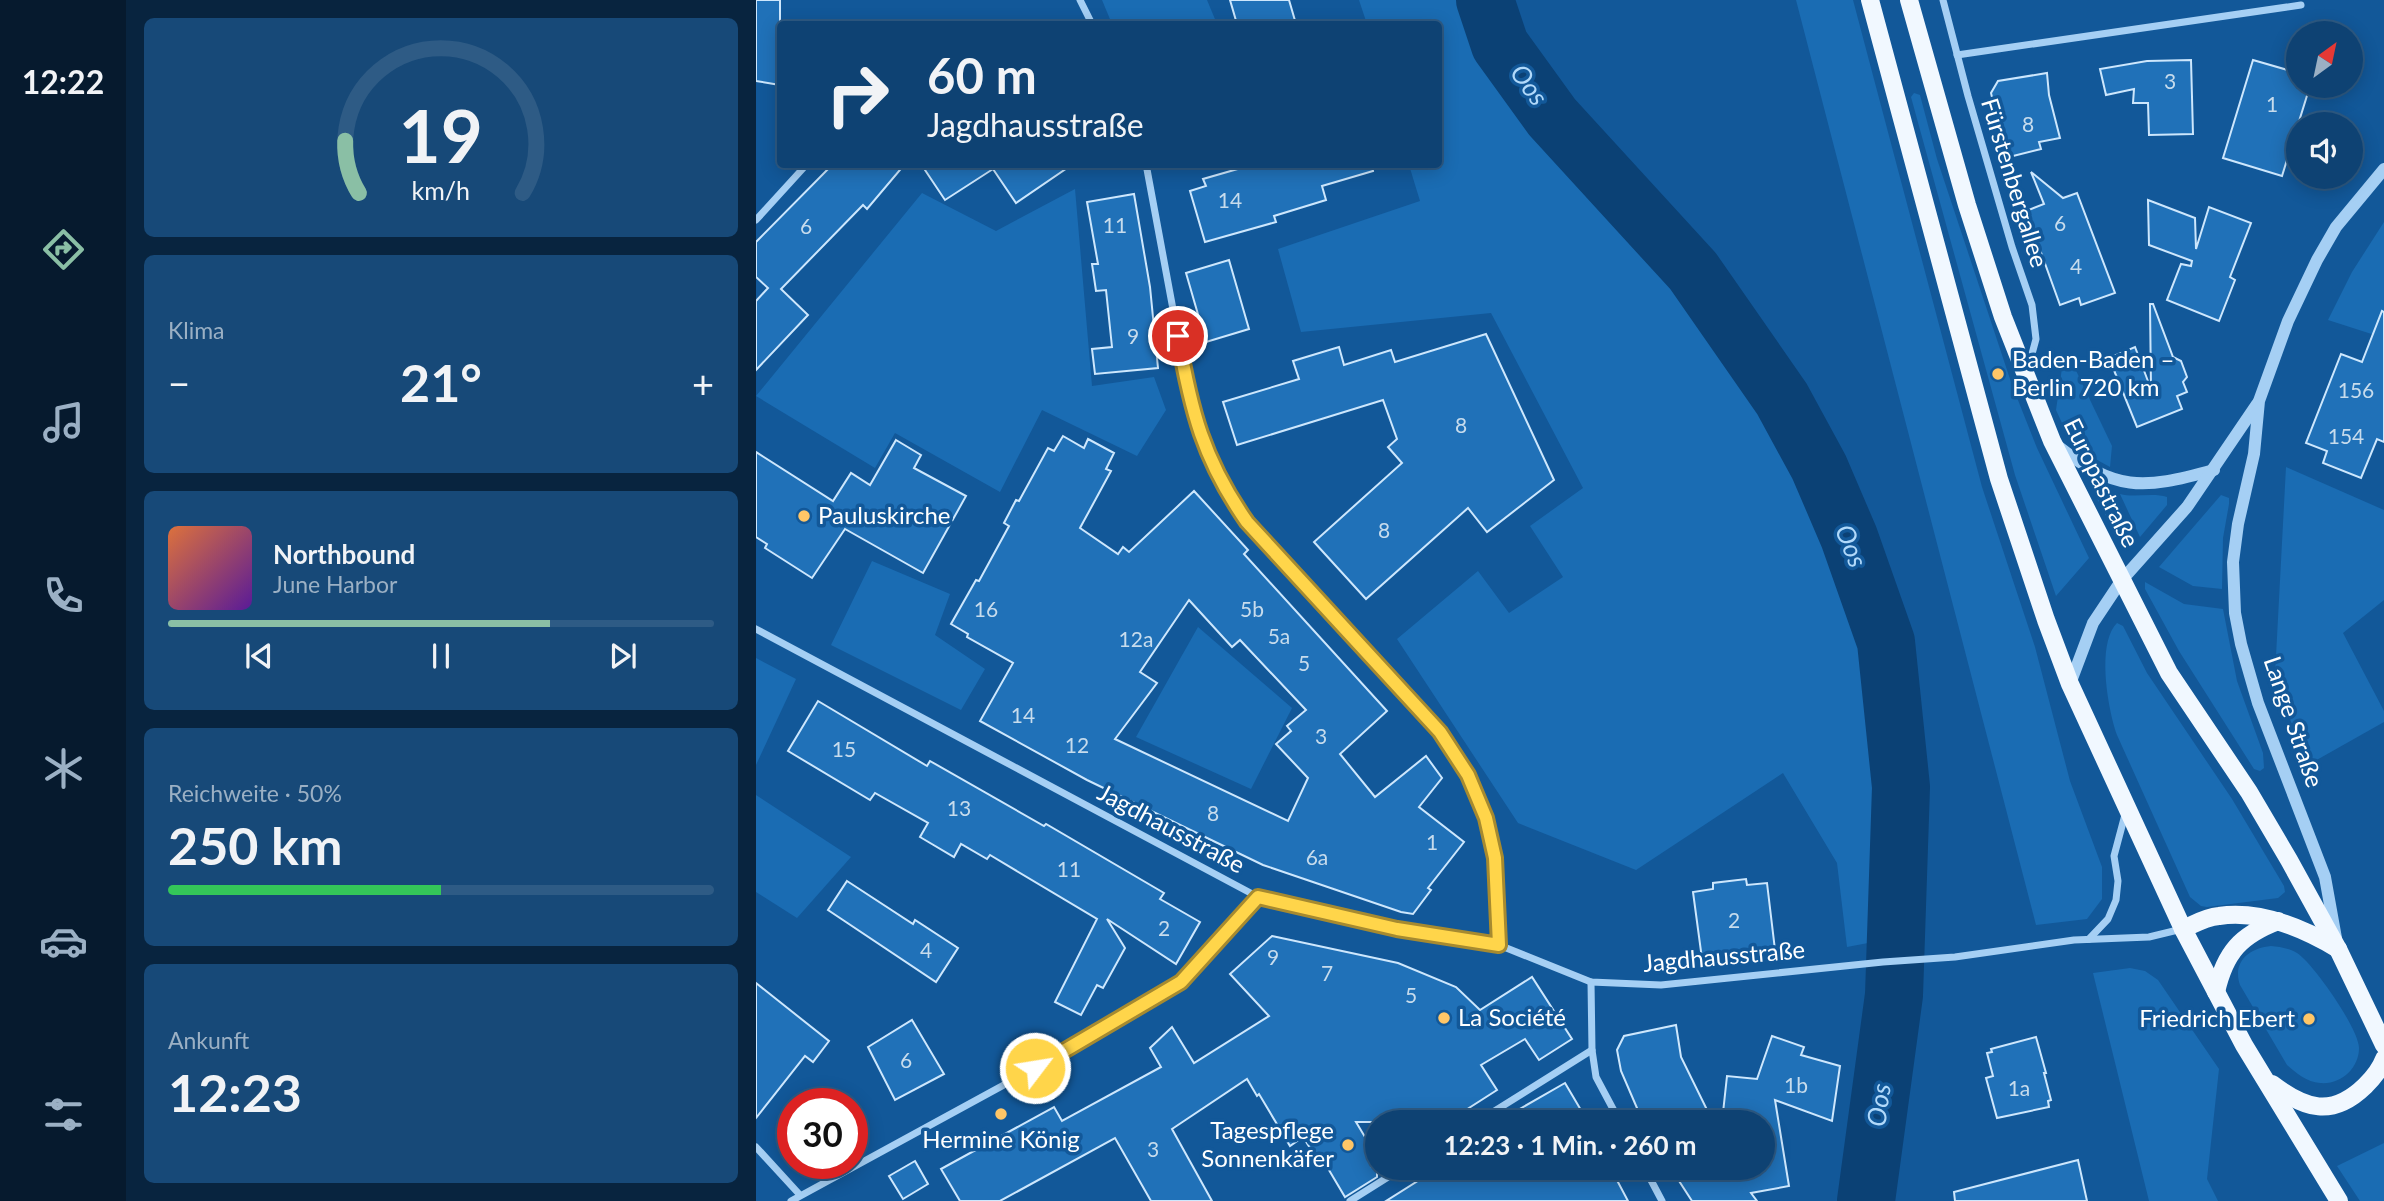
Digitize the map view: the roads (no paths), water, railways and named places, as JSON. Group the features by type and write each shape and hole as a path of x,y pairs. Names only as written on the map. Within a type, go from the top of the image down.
{"main road":[{"path":"1870,0 1999,479 2070,684 2183,929 2264,1077 2339,1201"},
{"name":"Europastraße","path":"1909,0 2003,317 2052,441 2169,673 2249,792 2337,948"},
{"path":"2183,929 2218,916 2244,915 2278,921 2337,948"},
{"path":"2216,992 2220,974 2239,943 2255,930 2278,921"},
{"name":"Lange Straße","path":"2337,948 2384,1045"},
{"path":"2264,1077 2294,1100 2317,1107 2334,1106 2358,1093 2374,1077 2384,1059"}],"street":[{"path":"1080,0 1090,21"},
{"name":"Fürstenbergallee","path":"1943,0 2012,247 2032,305 2036,339 2026,377"},
{"path":"1957,55 2301,5"},
{"path":"756,220 803,168"},
{"path":"1147,168 1188,390 1210,459 1225,490 1247,522 1440,732 1468,775 1486,818 1495,858 1499,945"},
{"name":"Lange Straße","path":"2070,684 2093,623 2121,581 2165,534 2214,470 2259,401 2288,321 2317,260 2336,228 2384,169"},
{"name":"Lange Straße","path":"2259,401 2254,454 2238,524 2233,562 2235,613 2258,703 2325,877 2337,948"},
{"path":"2052,441 2084,467 2116,480 2136,484 2166,482 2214,470"},
{"name":"Jagdhausstraße","path":"756,629 1258,897 1397,929 1499,945 1591,982 1661,985 1955,957 2089,939 2149,937 2183,929"},
{"path":"2089,939 2108,919 2116,900 2118,881 2114,856 2127,806"},
{"path":"791,1201 1035,1068 1181,982 1258,897"},
{"path":"1591,982 1592,1050 1596,1077 1614,1110"},
{"path":"1496,1110 1592,1050"},
{"path":"756,1147 800,1195"},
{"path":"1350,1201 1383,1180"},
{"path":"1651,1180 1662,1201"}],"waterway":[{"name":"Oos","path":"1485,0 1500,45 1552,117 1693,271 1782,399 1819,467 1849,537 1886,642 1901,787 1894,995 1866,1201"}],"place":[{"name":"Baden-Baden – Berlin 720 km","path":"1998,374"},
{"name":"Pauluskirche","path":"804,516"},
{"name":"La Société","path":"1444,1018"},
{"name":"Friedrich Ebert","path":"2309,1019"},
{"name":"Hermine König","path":"1001,1114"},
{"name":"Tagespflege Sonnenkäfer","path":"1348,1145"}]}
